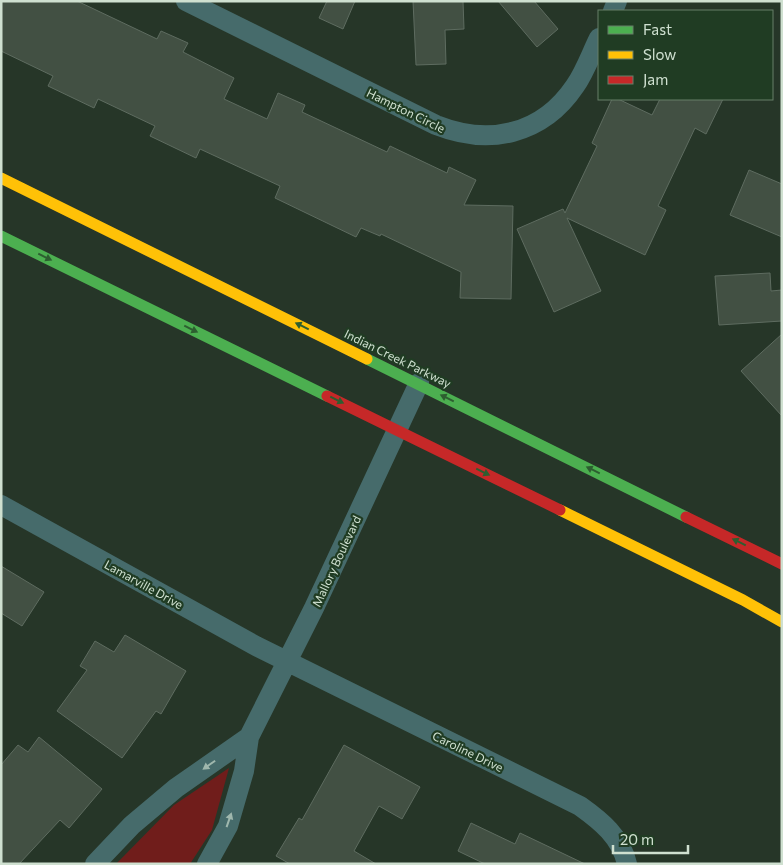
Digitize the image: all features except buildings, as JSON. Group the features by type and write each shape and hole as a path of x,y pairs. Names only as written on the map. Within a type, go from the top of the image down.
{"street":[{"name":"Hampton Circle","path":"186,1 436,125 472,136 491,136 518,131 552,113 576,85 598,40"},
{"name":"Indian Creek Parkway","path":"1,178 782,564"},
{"path":"1,236 743,600 782,622"},
{"name":"Mallory Boulevard","path":"249,737 287,662 419,383"},
{"name":"Lamarville Drive","path":"1,505 287,662"},
{"name":"Caroline Drive","path":"287,662 580,806 604,823 624,851 627,864"},
{"path":"95,864 132,825 176,788 249,737"},
{"path":"207,864 228,826 244,771 249,737"}],"shaded area":[{"path":"229,768 212,830 190,864 116,864 174,805"}],"traffic: fast":[{"path":"1,236 327,396"},
{"path":"367,359 686,517"}],"traffic: slow":[{"path":"1,178 367,359"},
{"path":"560,510 743,600 782,622"}],"traffic: jam":[{"path":"327,396 560,510"},
{"path":"686,517 782,564"}]}
